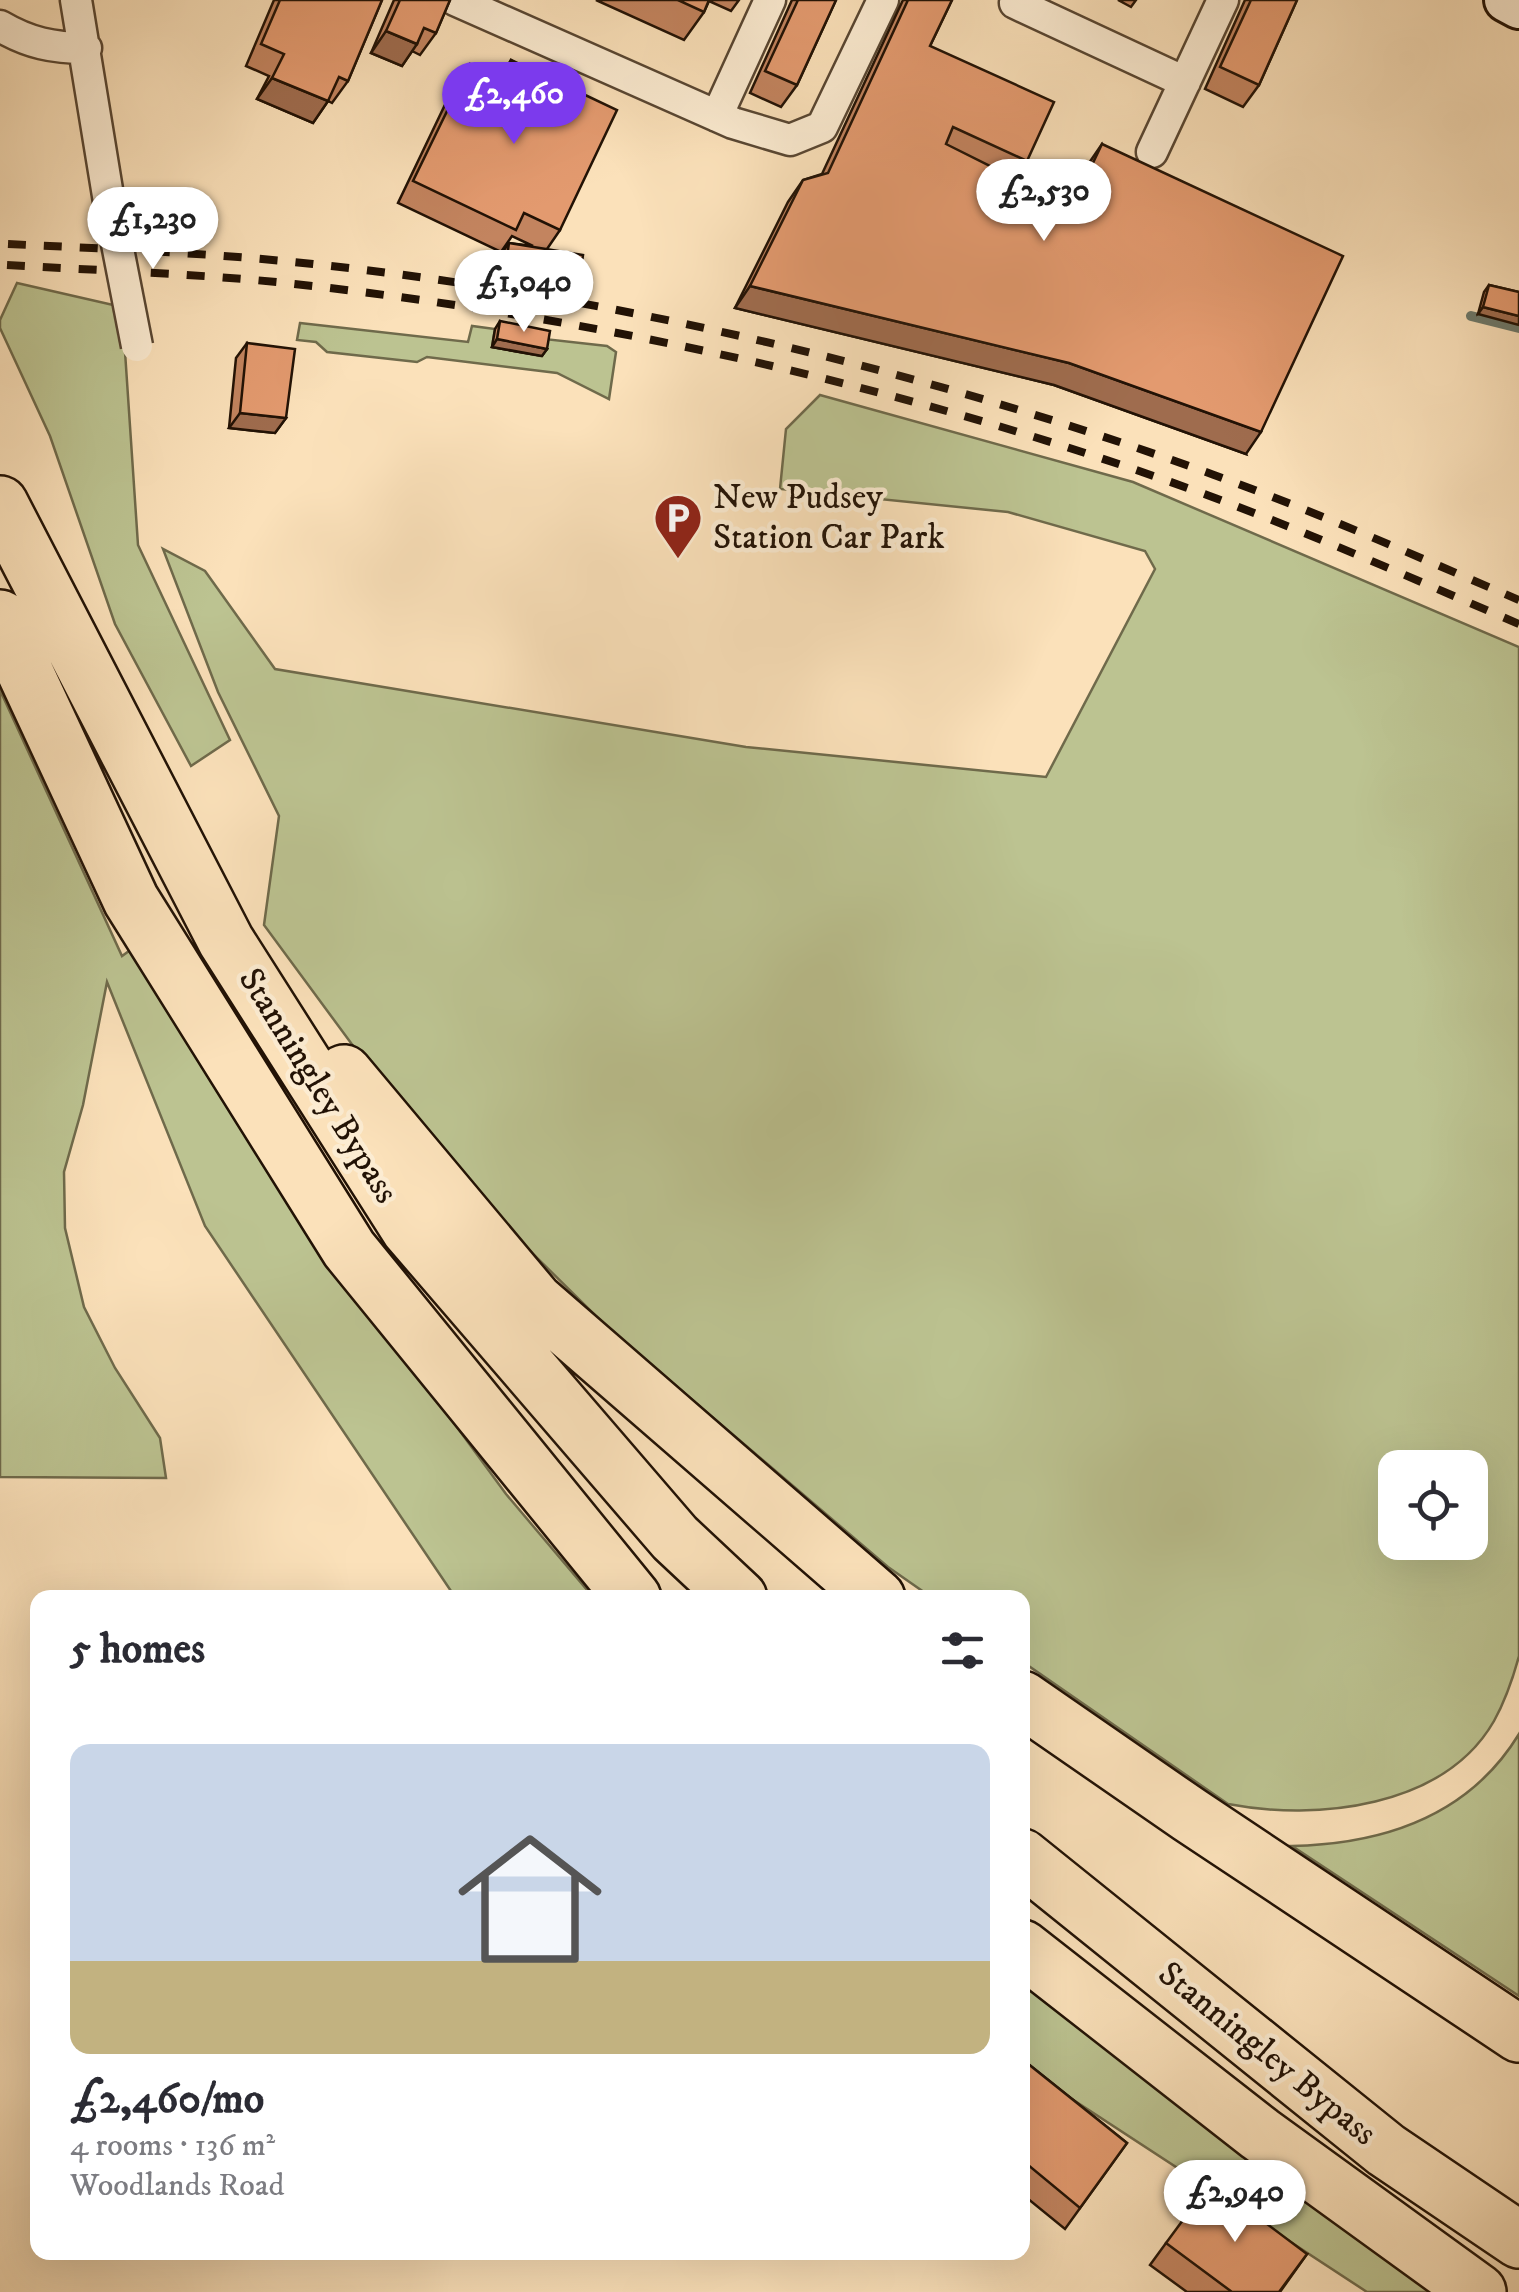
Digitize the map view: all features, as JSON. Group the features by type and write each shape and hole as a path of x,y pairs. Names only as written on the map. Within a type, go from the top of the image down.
{"highway":[{"name":"Stanningley Bypass","path":"0,504 226,941 408,1229 675,1538 730,1590"},
{"name":"Stanningley Bypass","path":"0,618 131,900 349,1248 627,1590"},
{"path":"128,751 207,878 318,1042 535,1301 868,1590"},
{"path":"1030,1705 1519,2034"},
{"name":"Stanningley Bypass","path":"1030,1863 1386,2150 1519,2240"},
{"name":"Stanningley Bypass","path":"1030,1954 1260,2134 1478,2292"}],"main road":[{"path":"1506,0 1519,8"}],"street":[{"path":"76,0 137,346"},
{"path":"455,0 717,116 790,140 822,127 883,0"},
{"path":"717,116 770,0"},
{"path":"1152,152 1223,0"},
{"path":"1015,3 1185,82"},
{"path":"0,26 25,41 56,48 86,48"}],"green space":[{"path":"17,283 122,307 138,545 230,740 191,766 115,624 50,436 0,328"},
{"path":"300,323 468,342 472,326 495,329 492,347 541,356 545,339 607,346 616,352 609,399 557,373 427,357 417,362 327,352 316,342 297,340"},
{"path":"820,395 1133,482 1519,647 1519,1656 1494,1721 1472,1750 1444,1773 1375,1802 1300,1810 1228,1804 1030,1667 1030,1590 921,1590 888,1567 607,1327 435,1157 264,925 279,816 218,692 163,549 205,571 275,669 746,747 1046,777 1155,569 1145,551 1008,512 780,489 786,429"},
{"path":"0,690 122,956 140,943 418,1374 506,1494 587,1590 450,1590 205,1226 107,982 83,1105 64,1172 65,1228 84,1307 115,1368 160,1438 166,1478 0,1477"},
{"path":"1519,1734 1519,1996 1292,1846 1359,1839 1421,1820 1475,1786"},
{"path":"1030,1987 1438,2292 1367,2292 1030,2072"}],"building":[{"path":"280,0 382,0 348,81 339,77 328,101 272,78 284,54 261,44"},
{"path":"400,0 450,0 436,33 424,28 417,44 386,31"},
{"path":"678,0 709,0 704,12"},
{"path":"798,0 836,0 797,85 765,71"},
{"path":"908,0 952,0 930,46 1054,102 1027,161 953,127 946,144 1072,207 1102,144 1343,256 1261,432 1069,363 750,286 803,180 828,173"},
{"path":"1251,0 1297,0 1259,85 1220,67"},
{"path":"511,60 555,81 553,85 566,92 559,107 571,113 581,93 617,110 560,230 524,213 516,230 413,181 470,64 502,80"},
{"path":"509,243 583,255 580,276 506,263"},
{"path":"1489,285 1519,292 1519,316 1483,307"},
{"path":"500,321 550,331 547,349 497,339"},
{"path":"247,343 295,349 286,418 240,413"},
{"path":"1030,2065 1127,2143 1080,2208 1030,2167"},
{"path":"1211,2182 1307,2254 1279,2292 1232,2292 1166,2243"}],"waterway":[{"path":"1471,316 1519,328"}],"railway":[{"path":"8,244 237,257 426,278 541,296 770,343 996,403 1214,475 1519,600"},
{"path":"7,265 313,286 540,319 766,365 989,423 1207,495 1519,624"}],"place":[{"name":"New Pudsey Station Car Park","path":"678,560"}]}
